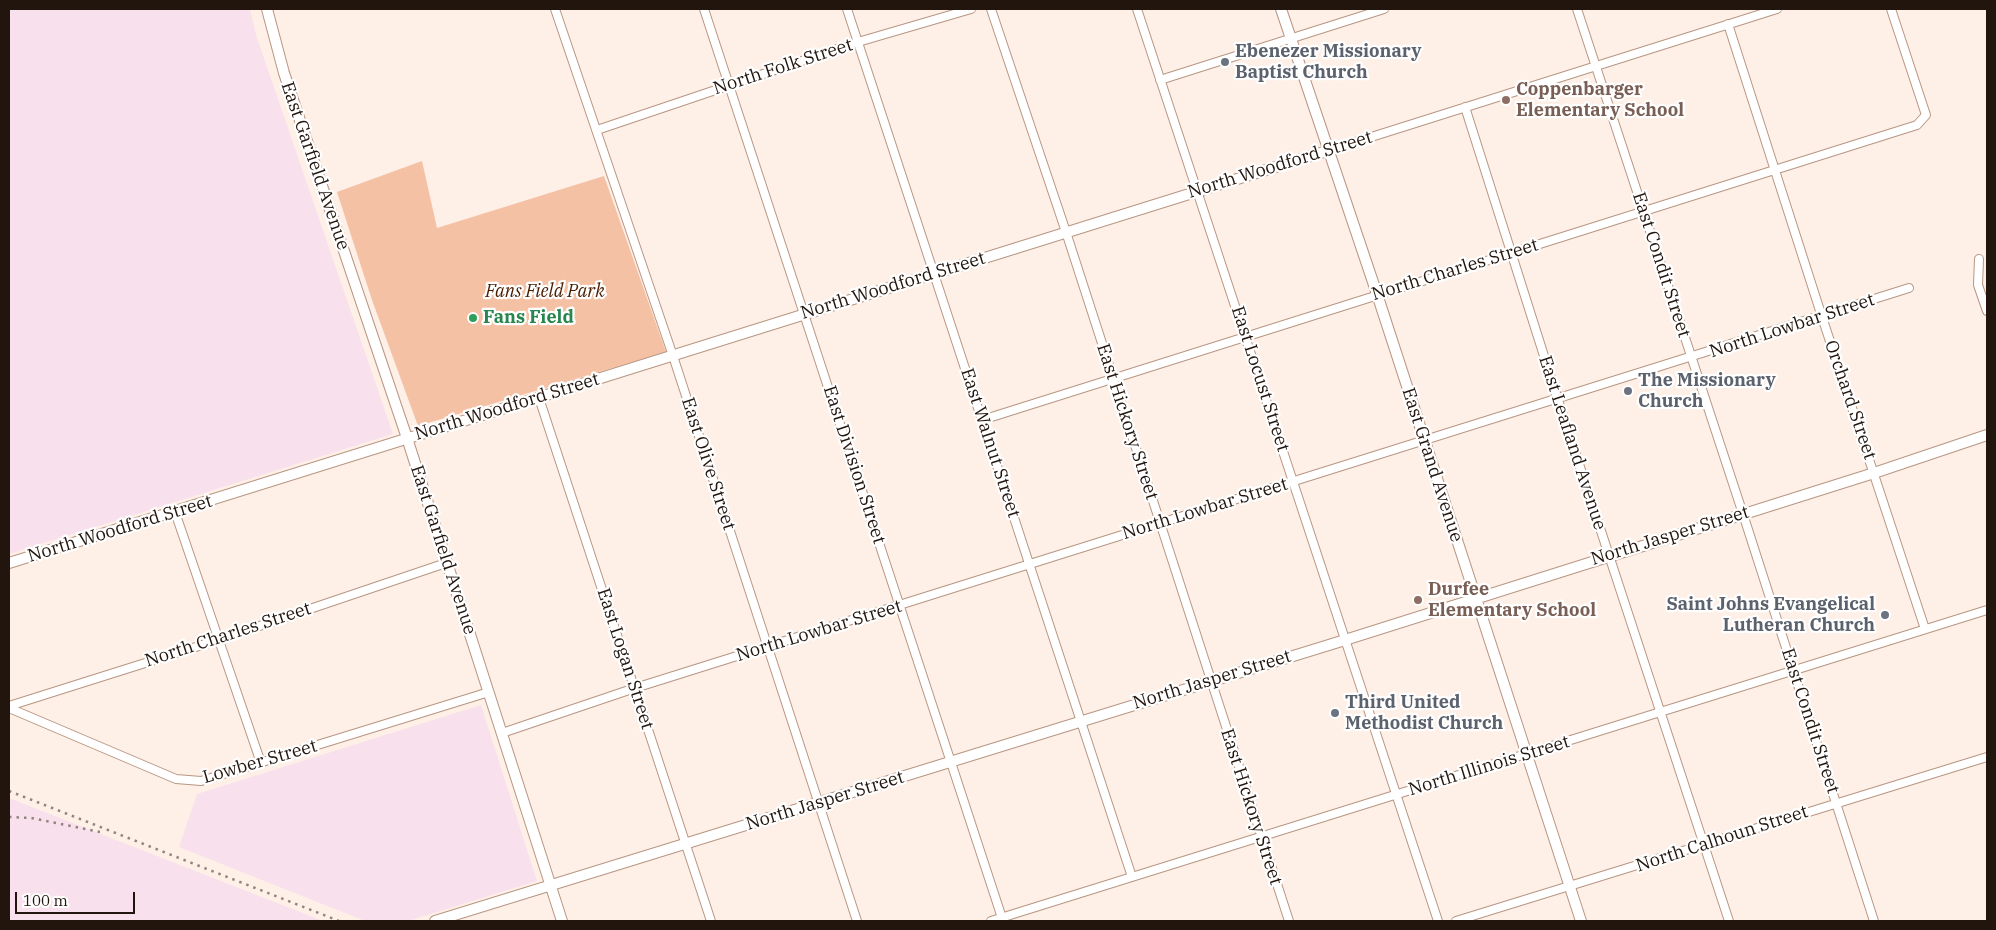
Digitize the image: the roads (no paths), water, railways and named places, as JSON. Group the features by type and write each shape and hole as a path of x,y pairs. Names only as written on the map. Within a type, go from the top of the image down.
{"street":[{"name":"East Garfield Avenue","path":"267,9 284,73 407,438 562,921"},
{"name":"East Olive Street","path":"555,9 673,356 857,921"},
{"name":"East Division Street","path":"704,9 952,762 1002,920"},
{"name":"East Walnut Street","path":"847,9 1132,877"},
{"name":"North Folk Street","path":"597,130 858,42 970,9"},
{"name":"East Hickory Street","path":"991,9 1066,232 1289,921"},
{"name":"East Locust Street","path":"1137,9 1438,921"},
{"name":"East Grand Avenue","path":"1282,9 1330,150 1581,921"},
{"path":"1160,80 1384,9"},
{"name":"East Condit Street","path":"1577,9 1794,670 1874,921"},
{"name":"North Woodford Street","path":"9,563 1777,9"},
{"name":"North Charles Street","path":"982,420 1917,124 1926,115 1891,9"},
{"name":"Orchard Street","path":"1728,24 1925,629"},
{"name":"East Leafland Avenue","path":"1464,107 1729,921"},
{"path":"1978,258 1978,284 1987,311"},
{"name":"North Lowbar Street","path":"502,733 635,688 1030,566 1161,523 1425,442 1910,288"},
{"name":"East Logan Street","path":"539,398 711,921"},
{"name":"North Jasper Street","path":"435,921 1344,640 1874,473 1987,435"},
{"path":"175,512 261,764"},
{"name":"North Charles Street","path":"9,707 218,640 446,563"},
{"name":"North Illinois Street","path":"991,921 1002,920 1262,836 1987,610"},
{"name":"Lowber Street","path":"9,707 176,779 201,781 261,764 488,692"},
{"name":"North Calhoun Street","path":"1456,921 1570,887 1836,802 1987,757"}],"railway":[{"path":"9,791 339,921"},
{"path":"9,817 31,818 100,832"}],"place":[{"name":"Ebenezer Missionary Baptist Church","path":"1225,62"},
{"name":"Coppenbarger Elementary School","path":"1506,100"},
{"name":"Fans Field","path":"473,318"},
{"name":"The Missionary Church","path":"1628,391"},
{"name":"Durfee Elementary School","path":"1418,600"},
{"name":"Saint Johns Evangelical Lutheran Church","path":"1885,615"},
{"name":"Third United Methodist Church","path":"1335,713"}],"park label":[{"name":"Fans Field Park","path":"545,292"}]}
